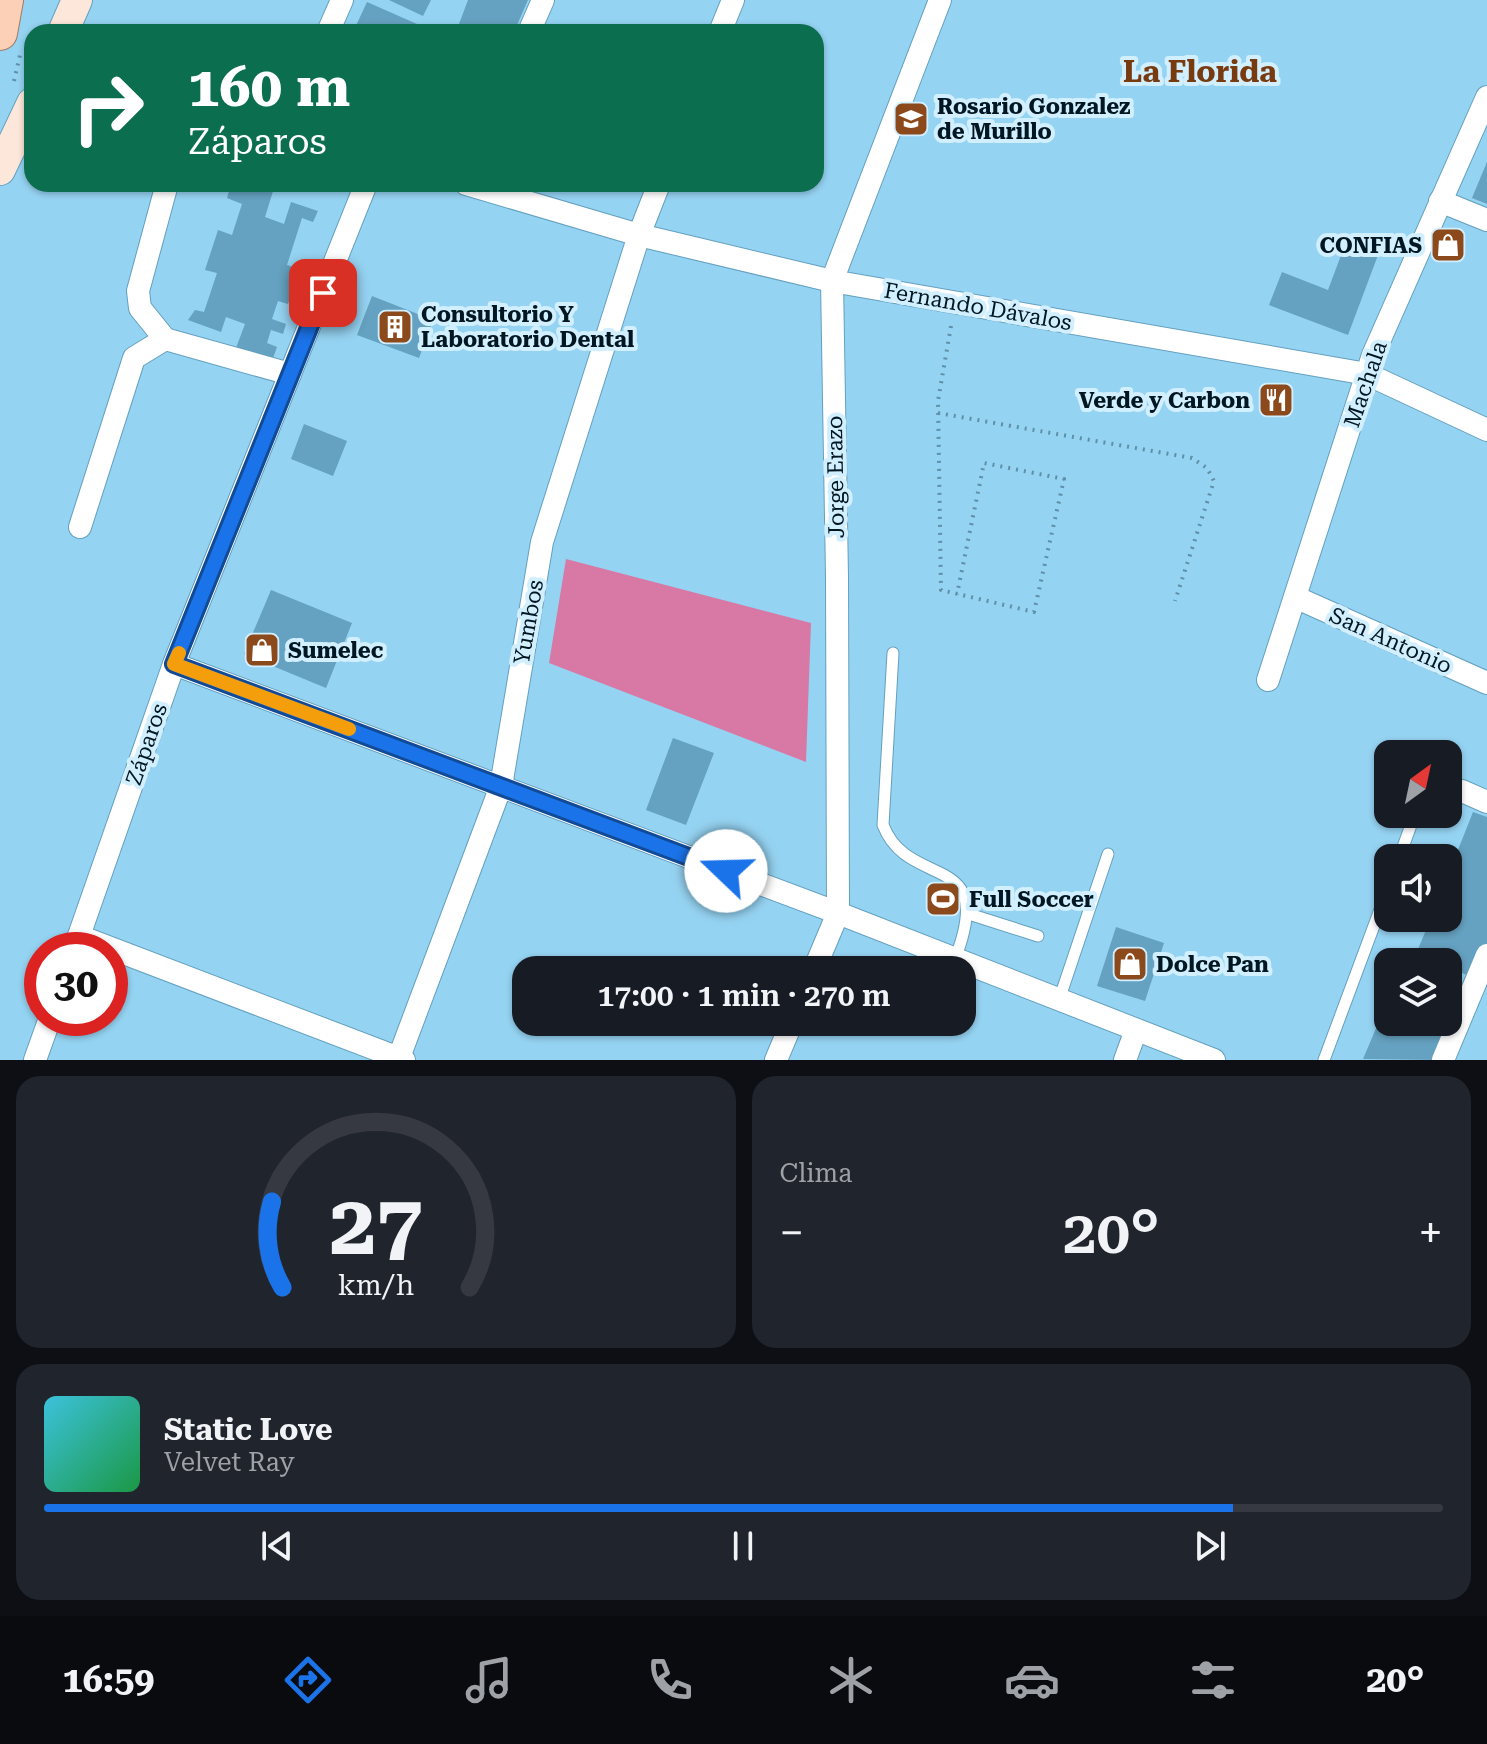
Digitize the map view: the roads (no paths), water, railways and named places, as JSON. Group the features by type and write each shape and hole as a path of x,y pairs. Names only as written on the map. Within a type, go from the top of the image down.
{"main road":[{"path":"0,33 6,0"},
{"path":"66,24 77,0"},
{"path":"0,170 24,120"}],"street":[{"path":"332,24 342,0"},
{"path":"532,24 543,0"},
{"path":"723,24 733,0"},
{"name":"Jorge Erazo","path":"820,956 838,913 832,281 940,0"},
{"name":"Machala","path":"1268,680 1367,374 1487,97"},
{"path":"165,192 138,291 140,308 165,339 290,374"},
{"name":"Záparos","path":"80,932 174,664 363,192"},
{"name":"Fernando Dávalos","path":"493,192 639,235 832,281 1367,374 1487,430"},
{"name":"Yumbos","path":"401,1059 501,786 542,542 639,235 656,192"},
{"path":"1440,201 1487,220"},
{"path":"80,527 134,358 165,339"},
{"name":"San Antonio","path":"1295,597 1487,683"},
{"path":"174,664 947,956"},
{"path":"1462,791 1487,802"},
{"path":"1443,1060 1487,955"},
{"path":"128,962 401,1059"},
{"path":"976,967 1214,1060"},
{"path":"1125,1060 1136,1030"},
{"path":"35,1060 44,1036"},
{"path":"776,1060 786,1036"}],"lane":[{"path":"893,653 883,825 889,841 903,853 954,882 963,894 969,914 956,956"},
{"path":"1059,1000 1108,854"},
{"path":"969,914 1038,936"},
{"path":"1324,1060 1374,926"}],"place":[{"name":"Rosario Gonzalez de Murillo","path":"911,119"},
{"name":"CONFIAS","path":"1448,245"},
{"name":"Consultorio Y Laboratorio Dental","path":"395,327"},
{"name":"Verde y Carbon","path":"1276,400"},
{"name":"Sumelec","path":"262,650"},
{"name":"Full Soccer","path":"943,899"},
{"name":"Dolce Pan","path":"1130,964"}],"district":[{"name":"La Florida","path":"1200,72"}]}
